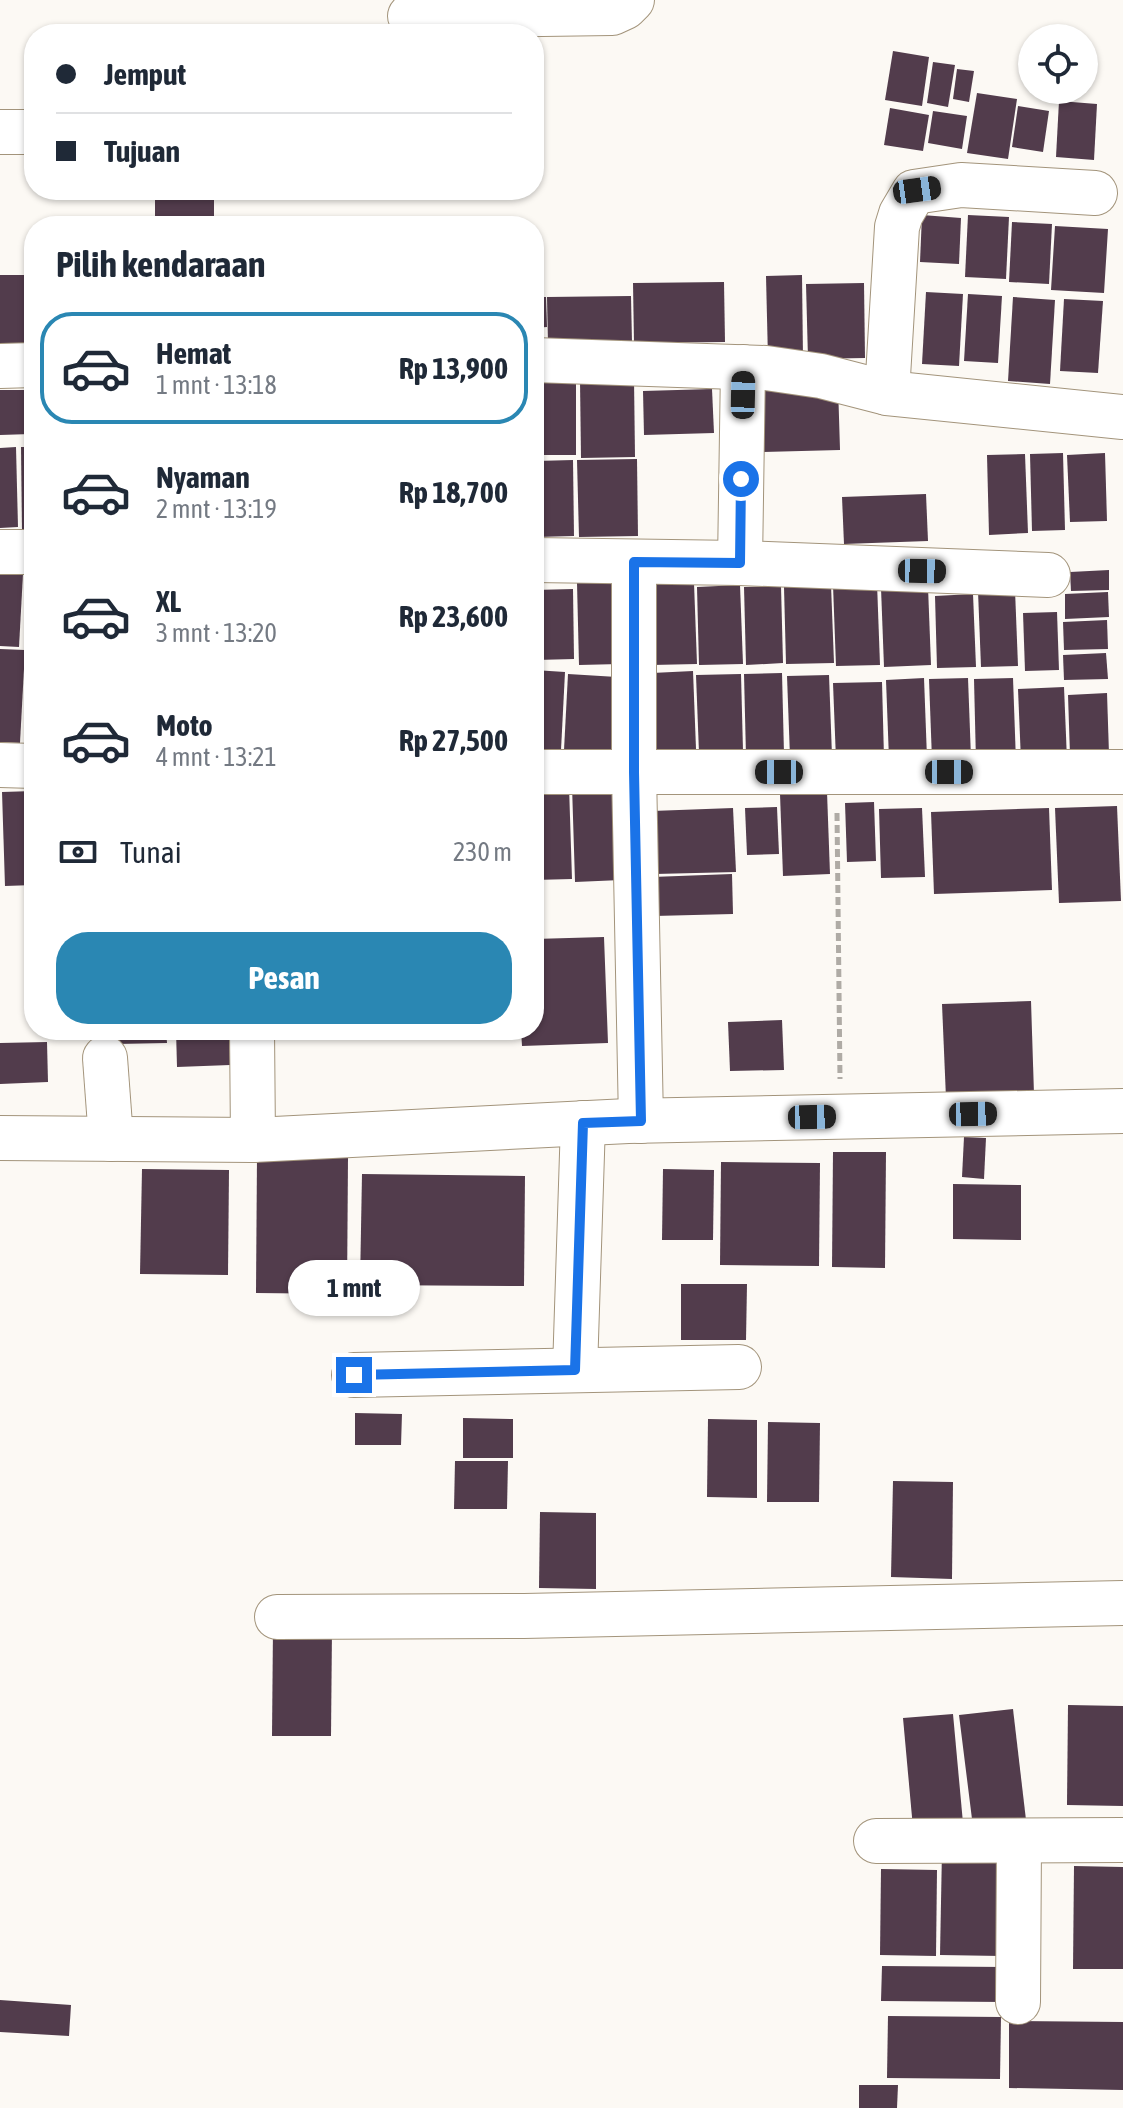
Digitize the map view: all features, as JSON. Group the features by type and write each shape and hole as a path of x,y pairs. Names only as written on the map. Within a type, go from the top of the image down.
{"street":[{"path":"410,16 612,13 632,0"},
{"path":"0,132 24,132"},
{"path":"887,393 897,227 914,192 961,185 1095,193"},
{"path":"544,360 743,367 821,376 887,393 1123,417"},
{"path":"0,366 24,365"},
{"path":"740,563 743,367"},
{"path":"0,552 24,552"},
{"path":"544,560 740,563 1048,575"},
{"path":"634,562 634,772 641,1121"},
{"path":"0,765 24,766"},
{"path":"544,772 1123,772"},
{"path":"252,1040 253,1140"},
{"path":"105,1058 111,1139"},
{"path":"0,1138 253,1140 641,1121 1123,1111"},
{"path":"575,1370 583,1123"},
{"path":"354,1375 739,1367"},
{"path":"277,1617 524,1616 1123,1603"},
{"path":"876,1841 1123,1840"},
{"path":"1018,2002 1019,1841"}],"path":[{"path":"836,772 841,1117"}],"building":[{"path":"893,51 929,57 922,106 885,100"},
{"path":"933,62 955,65 948,107 927,103"},
{"path":"957,69 974,71 969,102 953,99"},
{"path":"977,93 1017,99 1008,159 967,153"},
{"path":"1059,104 1097,104 1094,160 1056,157"},
{"path":"1018,106 1049,111 1043,152 1012,147"},
{"path":"890,108 929,115 923,151 884,145"},
{"path":"933,111 967,116 962,149 928,143"},
{"path":"155,200 214,200 214,216 155,216"},
{"path":"922,215 961,218 959,264 920,262"},
{"path":"968,215 1009,217 1006,279 965,277"},
{"path":"1012,222 1052,224 1049,284 1009,282"},
{"path":"1055,226 1108,229 1104,293 1051,290"},
{"path":"0,275 24,275 24,352 0,352"},
{"path":"802,275 803,359 768,359 766,276"},
{"path":"724,282 725,342 634,343 633,283"},
{"path":"864,283 865,358 808,359 806,284"},
{"path":"926,292 963,294 959,366 922,364"},
{"path":"968,294 1002,296 998,363 964,361"},
{"path":"631,296 632,343 548,344 547,297"},
{"path":"544,297 546,297 547,327 544,327"},
{"path":"1013,297 1055,300 1050,384 1008,381"},
{"path":"1064,299 1103,301 1098,373 1060,371"},
{"path":"634,379 635,457 581,458 580,380"},
{"path":"576,382 576,455 544,455 544,383"},
{"path":"838,385 840,450 763,452 760,387"},
{"path":"712,389 714,433 644,435 643,391"},
{"path":"0,390 24,390 24,434 0,435"},
{"path":"16,447 18,527 0,528 0,448"},
{"path":"21,447 24,447 24,530"},
{"path":"1063,453 1065,530 1032,531 1030,454"},
{"path":"1105,453 1107,521 1070,522 1067,455"},
{"path":"1025,454 1028,533 989,535 987,455"},
{"path":"637,459 638,536 579,537 577,460"},
{"path":"573,460 574,536 544,537 544,461"},
{"path":"926,494 928,541 844,544 842,497"},
{"path":"1109,570 1109,590 1071,591 1070,572"},
{"path":"0,573 23,574 19,647 0,646"},
{"path":"618,582 620,664 579,665 577,583"},
{"path":"694,583 697,664 652,665 649,584"},
{"path":"877,583 880,665 836,666 833,585"},
{"path":"740,585 743,664 699,665 697,587"},
{"path":"831,585 834,663 786,664 784,587"},
{"path":"781,586 783,663 746,665 744,587"},
{"path":"928,587 931,665 884,667 881,588"},
{"path":"573,589 574,659 544,660 544,590"},
{"path":"1015,590 1018,666 981,667 978,591"},
{"path":"1108,592 1109,617 1065,619 1065,594"},
{"path":"973,594 976,667 937,668 935,596"},
{"path":"1057,612 1059,670 1025,671 1023,613"},
{"path":"1107,620 1108,649 1064,650 1063,622"},
{"path":"0,649 24,650 20,743 0,742"},
{"path":"1106,653 1108,679 1064,680 1063,655"},
{"path":"544,671 565,672 561,750 544,749"},
{"path":"693,671 696,749 654,750 652,673"},
{"path":"782,673 784,754 746,756 744,674"},
{"path":"568,674 617,677 613,753 564,750"},
{"path":"741,674 743,751 699,753 696,675"},
{"path":"829,675 832,756 790,757 787,676"},
{"path":"924,678 927,758 889,759 886,680"},
{"path":"968,678 971,758 932,760 929,679"},
{"path":"1013,678 1016,762 976,762 974,679"},
{"path":"882,682 884,758 836,760 833,683"},
{"path":"1064,687 1067,760 1021,761 1018,689"},
{"path":"1107,693 1109,754 1070,755 1068,695"},
{"path":"618,784 621,880 575,882 572,786"},
{"path":"569,786 572,879 544,880 544,787"},
{"path":"24,791 24,885 5,886 2,792"},
{"path":"827,792 830,874 783,876 780,794"},
{"path":"874,802 876,861 847,862 845,803"},
{"path":"1117,806 1121,901 1059,903 1055,808"},
{"path":"777,807 779,854 747,855 745,808"},
{"path":"733,808 736,872 655,874 652,811"},
{"path":"922,808 925,877 881,878 879,809"},
{"path":"1049,808 1052,890 934,894 931,812"},
{"path":"732,874 733,914 654,916 652,877"},
{"path":"604,937 608,1043 522,1046 522,1040 544,1040 544,939"},
{"path":"1031,1001 1034,1094 946,1098 942,1004"},
{"path":"782,1020 784,1070 730,1071 728,1022"},
{"path":"116,1040 167,1040 167,1043 116,1044"},
{"path":"176,1040 229,1040 230,1065 177,1067"},
{"path":"47,1042 48,1082 0,1084 0,1043"},
{"path":"964,1137 986,1138 984,1179 962,1177"},
{"path":"833,1152 886,1152 885,1268 832,1267"},
{"path":"257,1156 348,1157 347,1294 256,1293"},
{"path":"721,1162 820,1163 819,1266 720,1265"},
{"path":"142,1169 229,1170 228,1275 140,1274"},
{"path":"663,1169 714,1170 713,1240 662,1240"},
{"path":"362,1174 525,1176 524,1286 360,1285"},
{"path":"953,1184 1021,1185 1021,1240 953,1239"},
{"path":"681,1284 747,1284 746,1340 681,1340"},
{"path":"355,1413 402,1414 401,1445 355,1445"},
{"path":"463,1418 513,1419 513,1458 463,1458"},
{"path":"708,1419 757,1420 757,1498 707,1497"},
{"path":"768,1422 820,1423 819,1502 767,1502"},
{"path":"455,1461 508,1461 507,1509 454,1509"},
{"path":"893,1481 953,1482 952,1579 891,1577"},
{"path":"540,1512 596,1513 596,1589 539,1588"},
{"path":"273,1627 332,1628 331,1736 272,1736"},
{"path":"1068,1705 1123,1706 1123,1806 1067,1805"},
{"path":"1013,1709 1026,1820 973,1827 959,1715"},
{"path":"953,1714 963,1823 913,1828 903,1718"},
{"path":"942,1850 1001,1850 1001,1956 940,1955"},
{"path":"1074,1866 1123,1867 1123,1969 1073,1969"},
{"path":"881,1869 937,1870 936,1956 880,1955"},
{"path":"882,1966 1005,1967 1004,2002 881,2001"},
{"path":"0,2000 71,2005 69,2036 0,2032"},
{"path":"888,2016 1001,2017 1000,2079 887,2078"},
{"path":"1009,2021 1123,2022 1123,2090 1009,2088"},
{"path":"859,2085 898,2085 897,2108 859,2108"}],"route":[{"path":"354,1375 575,1370 583,1123 641,1121 634,772 634,562 740,563 741,479"}]}
